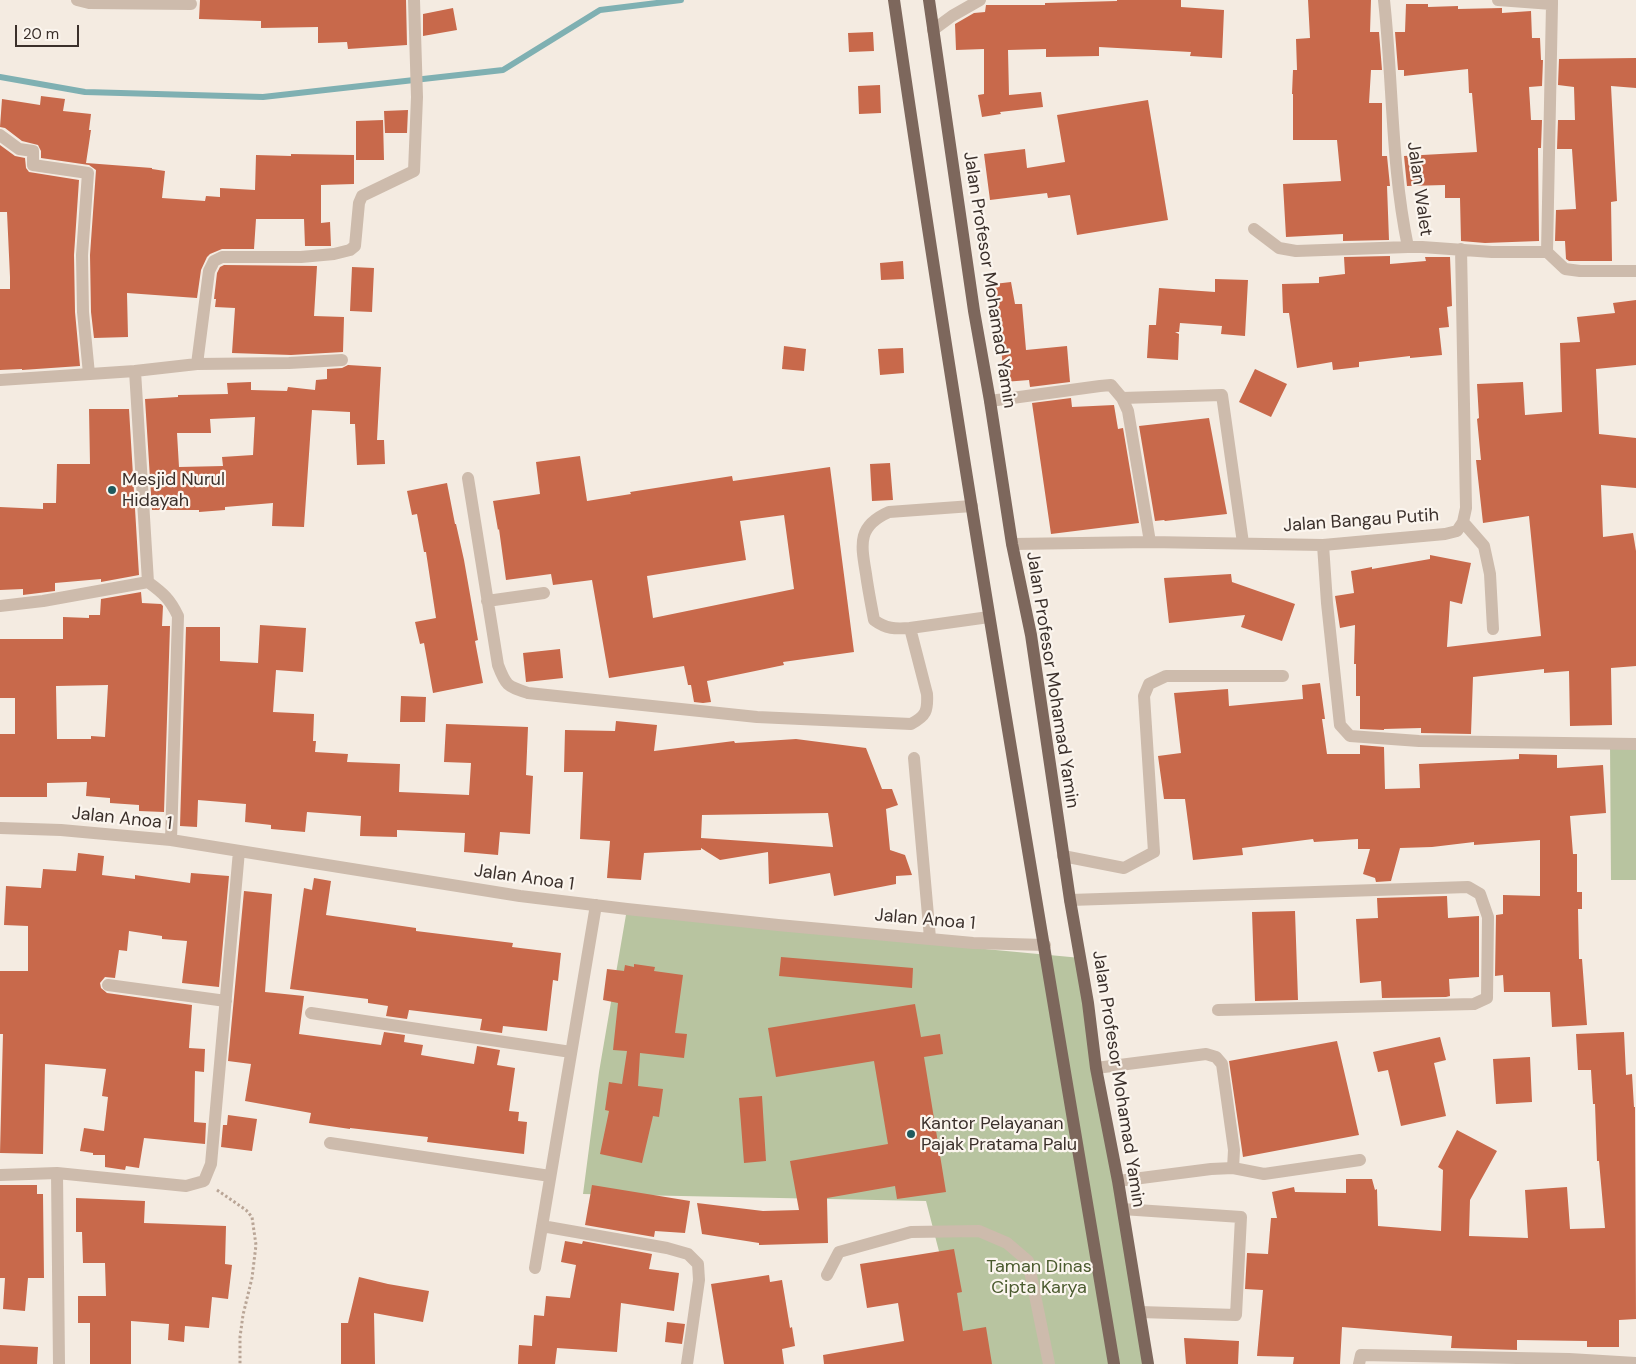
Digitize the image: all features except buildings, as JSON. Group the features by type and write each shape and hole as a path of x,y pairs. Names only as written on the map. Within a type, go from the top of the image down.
{"main road":[{"path":"894,0 913,139 989,617 1114,1364"},
{"name":"Jalan Profesor Mohamad Yamin","path":"930,6 974,311 1012,544 1030,635 1063,856 1088,1003 1096,1068 1118,1181 1148,1364"}],"street":[{"path":"77,0 89,4 191,4"},
{"path":"197,364 209,271 214,261 222,257 301,256 334,254 350,250 355,246 359,200 364,194 414,171 418,97 414,0"},
{"path":"932,30 980,0"},
{"name":"Jalan Walet","path":"1384,0 1395,147 1402,214 1408,247 1492,252 1547,252"},
{"path":"1498,0 1552,2 1547,252 1566,269 1580,271 1636,271"},
{"path":"0,135 19,149 33,151 33,165 88,173 82,255 83,312 89,374"},
{"path":"1254,228 1279,248 1296,251 1408,247"},
{"name":"Jalan Bangau Putih","path":"1012,544 1150,542 1323,545 1445,534 1457,531 1464,522 1466,508 1461,249"},
{"path":"0,380 197,364 289,363 342,360"},
{"path":"135,370 148,582"},
{"path":"990,402 1111,385 1122,398 1128,412 1150,542"},
{"path":"1122,398 1222,395 1243,543"},
{"path":"468,478 498,666 504,680 511,688 528,692 757,717 911,724 926,714 928,703 910,628"},
{"path":"972,506 889,512 879,516 869,525 861,546 874,620 882,626 891,629 910,628 989,617"},
{"path":"1464,522 1484,546 1490,574 1492,629"},
{"path":"1323,545 1340,725 1350,736 1419,741 1636,744"},
{"path":"0,606 43,601 148,582 172,602 178,616 171,840"},
{"path":"487,601 544,593"},
{"path":"1063,856 1124,868 1154,852 1144,696 1149,684 1166,676 1283,676"},
{"path":"914,758 930,938"},
{"name":"Jalan Anoa 1","path":"0,828 60,830 171,840 520,896 596,905 778,925 973,942 1045,945"},
{"path":"0,1175 57,1173 186,1186 204,1181 211,1164 239,851"},
{"path":"1070,900 1468,887 1480,894 1488,917 1486,998 1474,1004 1218,1010"},
{"path":"535,1268 596,905"},
{"path":"108,985 226,1001"},
{"path":"311,1013 571,1052"},
{"path":"1096,1068 1206,1054 1216,1057 1222,1064 1234,1150 1233,1168"},
{"path":"330,1143 550,1176"},
{"path":"1118,1181 1211,1169 1233,1168 1264,1174 1360,1160"},
{"path":"57,1173 59,1364"},
{"path":"1122,1209 1241,1217 1236,1315 1140,1312"},
{"path":"542,1226 668,1248 688,1254 698,1264 699,1280 687,1364"},
{"path":"827,1275 839,1252 911,1232 979,1231 1007,1243 1028,1261 1049,1364"},
{"path":"1358,1364 1361,1355 1636,1363"}],"path":[{"path":"204,1181 252,1216 256,1245 252,1278 240,1337 240,1364"}],"green space":[{"path":"1610,744 1636,745 1636,880 1611,880"},
{"name":"Taman Dinas Cipta Karya","path":"627,909 910,942 1081,958 1148,1364 968,1364 926,1201 583,1194 599,1072"}],"waterway":[{"path":"0,77 85,92 263,97 503,70 600,10 681,0"}],"place":[{"name":"Mesjid Nurul Hidayah","path":"112,490"},
{"name":"Kantor Pelayanan Pajak Pratama Palu","path":"911,1134"}]}
